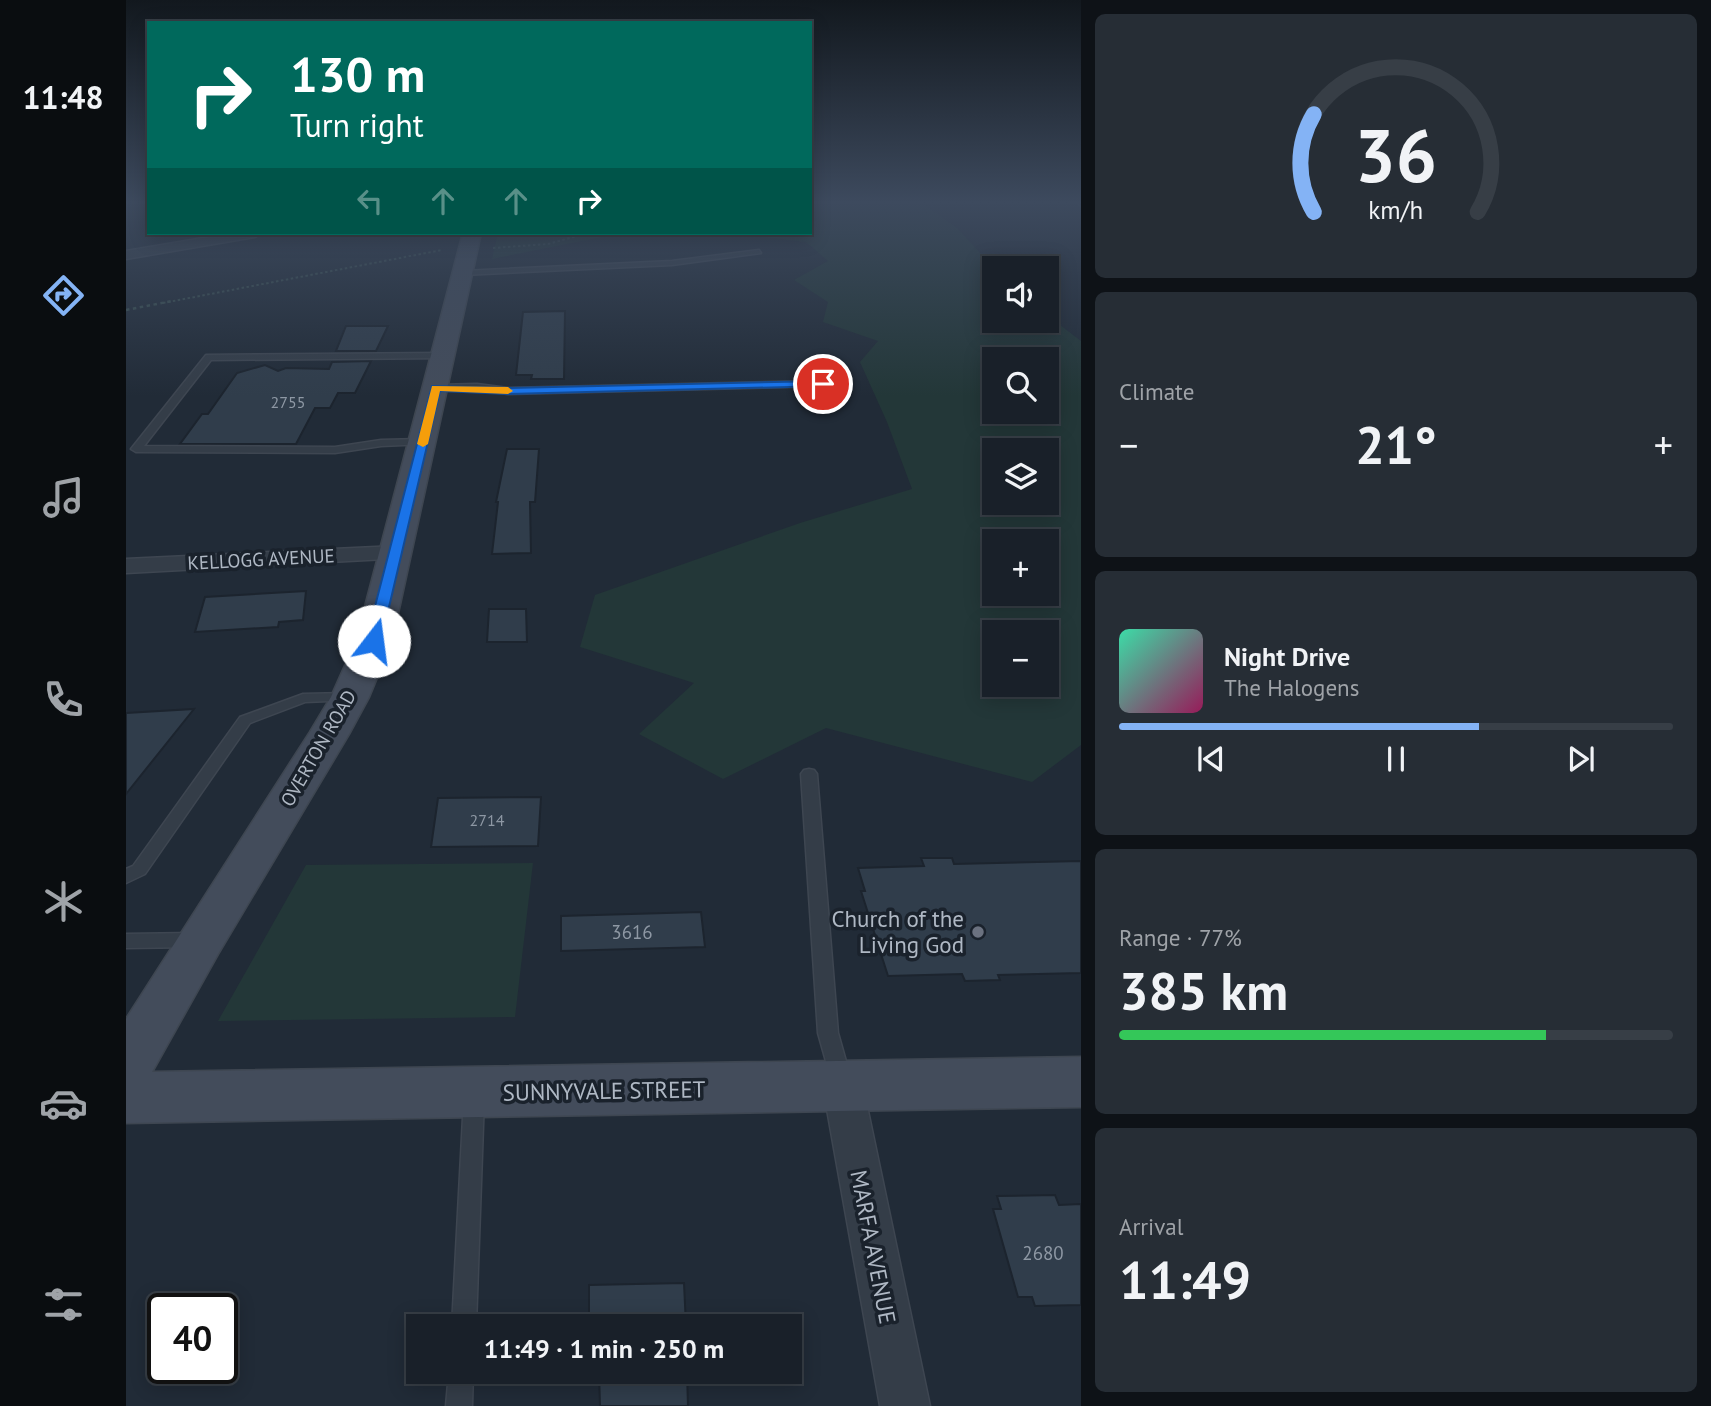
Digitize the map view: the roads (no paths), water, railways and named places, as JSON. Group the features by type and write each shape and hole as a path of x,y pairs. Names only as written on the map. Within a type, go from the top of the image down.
{"street":[{"name":"OVERTON ROAD","path":"126,1067 350,697 374,641 464,266"},
{"name":"KELLOGG AVENUE","path":"126,566 397,553"},
{"name":"SUNNYVALE STREET","path":"126,1098 1081,1082"},
{"name":"MARFA AVENUE","path":"843,1087 905,1406"}],"lane":[{"path":"423,442 381,443 335,450 136,449 209,357 439,372 508,391 823,384"},
{"path":"126,877 139,870 245,720 303,698 350,697"},
{"path":"809,774 828,1034 843,1087"},
{"path":"126,941 201,940"},
{"path":"465,1314 474,1093"},
{"path":"459,1406 460,1384"}],"place":[{"name":"Church of the Living God","path":"978,932"}]}
